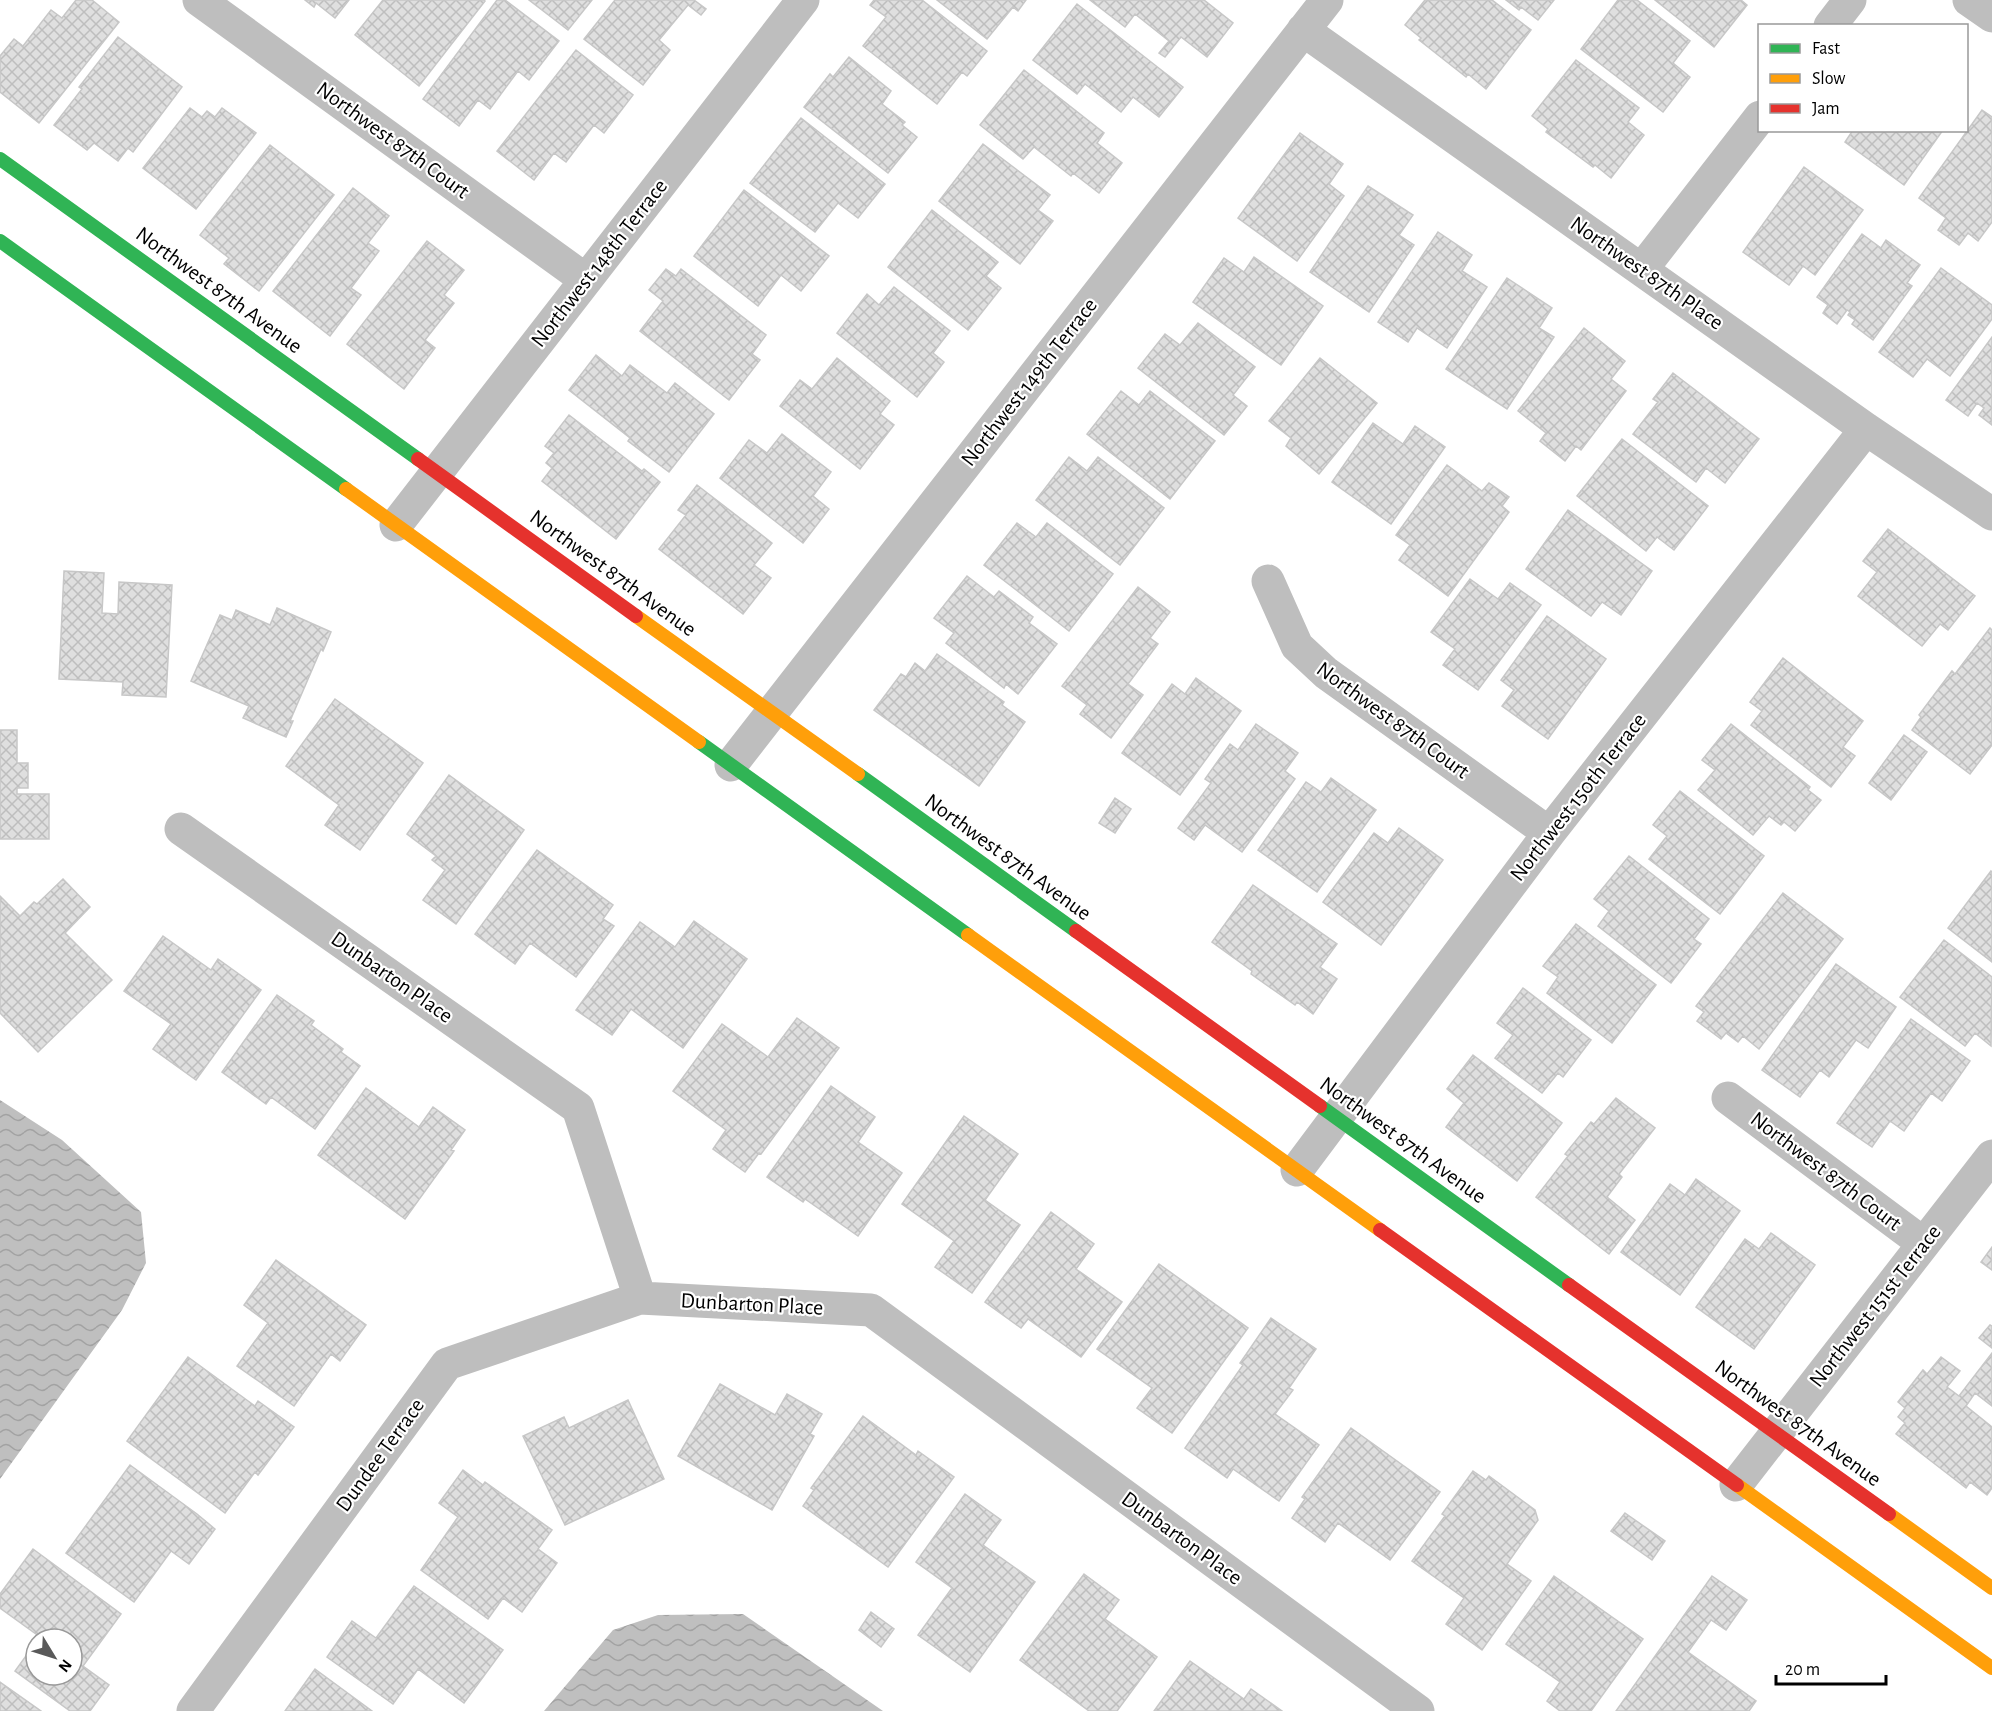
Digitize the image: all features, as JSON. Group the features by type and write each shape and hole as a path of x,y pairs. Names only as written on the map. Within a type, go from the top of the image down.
{"main road":[{"name":"Northwest 87th Avenue","path":"0,159 1992,1588"},
{"path":"0,241 1992,1668"}],"street":[{"name":"Northwest 87th Court","path":"200,0 586,280"},
{"name":"Northwest 148th Terrace","path":"396,525 802,0"},
{"name":"Northwest 149th Terrace","path":"731,765 1327,0"},
{"path":"1832,24 1850,0"},
{"path":"1969,0 1992,16"},
{"name":"Northwest 87th Place","path":"1303,30 1866,429 1992,514"},
{"path":"1642,269 1758,120"},
{"name":"Northwest 150th Terrace","path":"1297,1170 1549,833 1866,429"},
{"name":"Northwest 87th Court","path":"1268,581 1297,646 1326,674 1549,833"},
{"name":"Dunbarton Place","path":"181,829 578,1108 640,1298 872,1310 1397,1705"},
{"name":"Northwest 87th Court","path":"1728,1098 1923,1243"},
{"name":"Northwest 151st Terrace","path":"1736,1485 1992,1156"},
{"name":"Dundee Terrace","path":"193,1711 447,1364 640,1298"}],"water":[{"path":"0,1100 62,1140 141,1212 146,1263 122,1310 0,1479"},
{"path":"743,1614 883,1711 544,1711 613,1630 658,1615"}],"building":[{"path":"76,0 92,0 119,22 39,123 0,92 0,56 14,39 23,46 51,10 62,18"},
{"path":"305,0 349,0 335,18 316,3 314,7"},
{"path":"383,0 485,1 419,86 355,35"},
{"path":"497,0 505,0 559,41 529,80 518,71 490,109 478,100 459,126 423,99"},
{"path":"529,0 592,0 568,30"},
{"path":"615,0 694,0 706,9 701,15 688,5 659,40 670,50 643,85 584,39"},
{"path":"874,0 922,0 987,51 967,76 962,72 937,104 863,46 886,17 870,5"},
{"path":"937,0 1026,0 1018,11 1013,7 987,39"},
{"path":"1090,0 1204,0 1233,23 1207,57 1181,37 1165,57 1159,53 1169,41 1135,14 1125,27"},
{"path":"1425,0 1492,0 1531,30 1486,89 1468,74 1466,77 1419,40 1421,38 1405,25"},
{"path":"1506,0 1554,0 1538,20 1521,7 1519,10"},
{"path":"1618,0 1637,0 1690,41 1673,63 1690,77 1663,112 1581,49"},
{"path":"1655,0 1741,0 1747,5 1714,47"},
{"path":"1077,4 1183,87 1159,117 1133,97 1121,112 1085,84 1077,94 1033,60"},
{"path":"118,37 182,87 133,152 128,148 118,161 94,143 87,150 54,125 82,89 79,87"},
{"path":"576,50 633,95 604,133 594,125 566,162 554,153 534,180 497,151"},
{"path":"849,57 891,91 882,104 905,122 902,125 917,137 888,173 804,107 830,74 833,77"},
{"path":"1576,60 1639,108 1628,122 1644,135 1611,178 1546,132 1548,129 1532,116"},
{"path":"1024,70 1104,133 1097,143 1122,163 1099,193 1073,173 1071,176 1034,147 1023,159 980,125"},
{"path":"190,108 202,117 207,111 215,117 222,108 256,133 196,209 143,168"},
{"path":"1982,110 1992,117 1992,222 1978,241 1968,233 1959,245 1938,230 1946,218 1919,198"},
{"path":"801,118 885,184 858,218 838,203 815,232 750,183"},
{"path":"1852,132 1942,132 1904,185 1845,142"},
{"path":"1300,133 1343,164 1329,184 1344,196 1297,261 1238,218"},
{"path":"983,144 1050,195 1038,210 1053,221 1020,264 939,201"},
{"path":"270,145 334,195 259,291 224,264 229,258 200,235"},
{"path":"1804,167 1863,210 1815,275 1803,266 1789,285 1743,252"},
{"path":"1368,186 1413,215 1399,235 1414,245 1369,312 1310,272"},
{"path":"353,188 389,216 368,243 379,251 351,288 361,295 330,336 273,291"},
{"path":"744,190 829,256 801,291 781,275 758,306 694,256"},
{"path":"932,210 998,262 986,276 1001,288 968,330 888,267"},
{"path":"1438,232 1472,255 1462,271 1487,287 1447,348 1417,328 1408,342 1378,322"},
{"path":"1862,234 1881,248 1886,240 1920,265 1907,283 1912,286 1873,340 1852,324 1855,320 1848,315 1850,312 1847,310 1837,324 1823,313 1828,305 1817,297"},
{"path":"427,241 464,270 444,295 454,303 425,340 435,348 404,389 347,344"},
{"path":"1254,257 1323,306 1281,365 1193,302 1224,258 1244,272"},
{"path":"1941,268 1992,305 1992,319 1950,376 1927,359 1913,377 1879,352"},
{"path":"666,269 676,276 681,269 766,335 752,354 760,360 729,400 640,331 663,301 649,290"},
{"path":"1507,278 1552,308 1539,328 1554,337 1507,409 1446,369"},
{"path":"894,287 950,331 933,353 944,362 917,397 837,333 867,294 879,305"},
{"path":"1198,323 1255,367 1233,395 1247,406 1224,435 1138,368 1165,334 1180,345"},
{"path":"1584,328 1625,361 1611,379 1626,391 1581,450 1576,446 1565,461 1540,441 1546,433 1518,411"},
{"path":"1992,337 1992,425 1979,415 1984,408 1977,403 1968,416 1946,400"},
{"path":"596,355 622,376 630,365 667,393 675,383 714,414 669,472 628,441 630,438 569,390"},
{"path":"837,358 890,401 880,414 894,425 860,469 780,406 800,380 812,389"},
{"path":"1320,358 1377,403 1319,474 1286,446 1291,438 1269,421"},
{"path":"1673,373 1759,439 1725,483 1706,468 1696,482 1633,434 1658,402 1653,399"},
{"path":"1121,391 1139,405 1150,391 1215,441 1170,499 1087,434"},
{"path":"569,415 642,471 644,469 660,482 616,539 542,481 552,468 546,463 554,453 545,446"},
{"path":"1373,423 1403,444 1415,426 1445,447 1391,524 1332,482"},
{"path":"782,434 831,472 813,496 829,509 803,543 720,478 749,440 767,453"},
{"path":"1622,439 1708,506 1674,550 1657,537 1646,551 1577,496"},
{"path":"1069,457 1087,471 1098,457 1164,508 1120,565 1036,500"},
{"path":"1447,465 1482,491 1489,483 1509,497 1502,506 1509,512 1448,596 1399,560 1410,545 1396,535"},
{"path":"697,485 772,543 754,565 771,578 743,614 659,549 686,515 678,510"},
{"path":"1568,510 1652,571 1621,615 1602,602 1591,616 1526,569"},
{"path":"1017,523 1036,537 1047,523 1113,574 1069,631 984,565"},
{"path":"1888,529 1975,596 1948,630 1940,624 1922,646 1858,596 1877,572 1863,561"},
{"path":"64,571 104,573 102,613 118,614 119,582 172,585 166,697 122,695 123,682 59,679"},
{"path":"967,576 994,597 999,591 1033,617 1029,623 1057,644 1018,694 1006,684 1004,688 946,643 954,633 934,618"},
{"path":"1470,579 1498,599 1510,583 1541,605 1478,690 1443,665 1455,649 1431,632"},
{"path":"1138,587 1170,612 1150,638 1158,644 1128,684 1143,695 1111,738 1080,714 1087,705 1062,686"},
{"path":"277,608 331,632 323,651 321,649 290,721 293,721 286,737 243,718 249,706 191,681 220,615 232,620 236,610 270,625"},
{"path":"1547,616 1606,659 1548,739 1502,706 1514,690 1501,680"},
{"path":"1990,628 1992,630 1992,745 1970,774 1912,730 1921,717 1919,715 1952,671 1955,674"},
{"path":"937,654 1004,702 1002,705 1025,722 979,786 874,710 901,674 906,677 915,663 925,671"},
{"path":"1783,658 1863,721 1843,747 1855,756 1831,787 1751,725 1762,711 1750,702"},
{"path":"1196,678 1241,711 1180,795 1122,753 1172,684 1185,694"},
{"path":"335,699 423,763 360,850 325,825 339,805 286,766"},
{"path":"1256,724 1298,753 1285,771 1295,779 1242,852 1205,825 1194,840 1178,828 1211,783 1205,779 1230,744 1238,750"},
{"path":"1731,724 1810,787 1808,790 1821,800 1795,831 1784,822 1781,825 1769,816 1753,835 1698,790 1715,770 1702,760"},
{"path":"0,730 17,730 17,763 28,763 28,788 17,788 17,794 49,794 49,839 0,839"},
{"path":"1904,735 1927,752 1891,800 1869,783"},
{"path":"449,775 524,830 456,924 423,900 445,870 432,860 436,856 407,834"},
{"path":"1331,778 1376,810 1317,892 1258,850 1306,782 1321,792"},
{"path":"1680,791 1764,856 1720,914 1649,859 1667,836 1653,825"},
{"path":"1115,798 1131,809 1115,833 1099,823"},
{"path":"1399,828 1443,860 1381,945 1323,902 1374,833 1388,843"},
{"path":"537,850 613,905 603,919 614,926 576,977 530,943 515,964 475,934"},
{"path":"1629,856 1709,919 1694,939 1701,944 1671,983 1598,926 1609,911 1594,899"},
{"path":"1992,872 1992,962 1948,928"},
{"path":"63,879 90,907 65,933 112,980 38,1052 0,1013 0,896 20,916 34,902 37,904"},
{"path":"1253,885 1337,944 1320,967 1337,979 1313,1014 1297,1002 1295,1005 1251,974 1252,971 1212,942"},
{"path":"1783,893 1843,939 1759,1049 1743,1036 1738,1042 1726,1033 1721,1039 1697,1021 1704,1012 1696,1006"},
{"path":"694,921 747,959 683,1048 631,1009 612,1035 576,1010 640,922 675,947"},
{"path":"1576,924 1656,985 1612,1043 1547,993 1558,977 1543,966"},
{"path":"163,936 211,970 218,959 261,990 196,1080 153,1049 171,1024 124,991"},
{"path":"1944,940 1992,977 1991,1046 1975,1033 1965,1046 1900,997"},
{"path":"1836,964 1896,1007 1868,1048 1856,1040 1829,1077 1820,1070 1800,1097 1762,1070"},
{"path":"1523,988 1591,1040 1563,1077 1558,1073 1542,1093 1495,1058 1513,1035 1497,1023"},
{"path":"277,995 314,1021 311,1025 343,1049 341,1052 360,1066 315,1129 271,1097 266,1104 222,1072"},
{"path":"797,1018 839,1048 761,1154 759,1153 745,1172 713,1149 726,1130 673,1091 722,1024 768,1057"},
{"path":"1911,1019 1970,1061 1942,1101 1931,1093 1904,1131 1890,1121 1872,1147 1837,1123"},
{"path":"1473,1055 1562,1123 1517,1181 1446,1127 1464,1103 1447,1089"},
{"path":"831,1086 875,1117 858,1142 902,1173 858,1236 805,1199 803,1202 767,1177"},
{"path":"366,1088 419,1127 433,1107 465,1130 451,1150 454,1151 405,1219 318,1155"},
{"path":"1616,1098 1655,1128 1619,1174 1622,1177 1607,1197 1635,1220 1609,1254 1536,1197 1568,1156 1565,1154 1591,1122 1594,1124"},
{"path":"964,1116 1018,1154 985,1200 1020,1225 972,1293 935,1267 954,1241 902,1204"},
{"path":"1696,1179 1740,1211 1680,1295 1621,1252 1670,1184 1685,1195"},
{"path":"1051,1212 1094,1244 1076,1269 1122,1302 1081,1357 1028,1319 1021,1328 985,1302"},
{"path":"1771,1233 1815,1265 1754,1349 1696,1307 1745,1239 1759,1249"},
{"path":"1992,1247 1992,1270 1981,1262"},
{"path":"276,1260 366,1325 340,1361 331,1354 294,1406 237,1366 268,1323 244,1305"},
{"path":"1159,1264 1248,1328 1172,1433 1137,1408 1152,1388 1097,1349"},
{"path":"1271,1318 1316,1349 1289,1388 1293,1390 1275,1414 1319,1445 1279,1501 1233,1469 1227,1478 1185,1448 1243,1365 1240,1363"},
{"path":"1990,1325 1992,1326 1992,1348 1979,1338"},
{"path":"1992,1353 1992,1406 1975,1393 1966,1406 1992,1427 1992,1488 1987,1495 1970,1482 1966,1488 1896,1434 1905,1423 1898,1417 1905,1408 1898,1402 1923,1370 1927,1374 1941,1357 1960,1371 1947,1387 1959,1396"},
{"path":"188,1357 255,1406 258,1401 294,1427 258,1475 255,1472 225,1513 127,1441"},
{"path":"720,1384 775,1415 787,1394 822,1414 810,1434 814,1436 772,1510 678,1456"},
{"path":"628,1400 664,1479 565,1525 523,1436 564,1417 569,1428"},
{"path":"863,1416 916,1455 918,1451 954,1477 888,1567 803,1506 814,1490 811,1488"},
{"path":"1351,1428 1440,1492 1390,1560 1338,1523 1325,1542 1292,1518 1305,1499 1302,1497"},
{"path":"130,1465 215,1529 189,1564 171,1551 134,1602 66,1553"},
{"path":"463,1470 483,1485 485,1482 552,1530 538,1549 557,1563 522,1612 503,1598 488,1619 421,1570 458,1517 439,1503"},
{"path":"1473,1471 1486,1480 1489,1476 1535,1510 1538,1520 1507,1564 1531,1581 1482,1650 1446,1624 1464,1598 1412,1561 1445,1516 1442,1514"},
{"path":"965,1494 1001,1520 983,1545 1035,1582 970,1672 918,1635 952,1588 916,1562"},
{"path":"1625,1513 1665,1541 1652,1560 1611,1531"},
{"path":"33,1549 121,1614 84,1665 84,1627 26,1627 0,1608 0,1594"},
{"path":"1084,1574 1119,1600 1105,1619 1157,1657 1117,1711 1089,1711 1020,1660"},
{"path":"1554,1576 1643,1639 1591,1711 1560,1711 1547,1701 1560,1682 1506,1644"},
{"path":"1712,1576 1747,1600 1726,1630 1711,1620 1688,1652 1756,1701 1749,1711 1616,1711"},
{"path":"414,1586 503,1650 464,1703 418,1669 393,1704 327,1657 352,1621 376,1638"},
{"path":"871,1612 894,1629 881,1647 859,1630"},
{"path":"24,1659 24,1678 15,1671"},
{"path":"1190,1661 1244,1699 1251,1689 1282,1711 1154,1711"},
{"path":"84,1667 109,1685 90,1711 70,1711 37,1687 84,1687"},
{"path":"315,1669 372,1711 285,1711"},
{"path":"0,1682 41,1711 0,1711"}],"traffic: fast":[{"path":"0,159 418,459"},
{"path":"0,241 346,489"},
{"path":"699,742 968,935"},
{"path":"858,774 1076,931"},
{"path":"1320,1106 1569,1285"}],"traffic: slow":[{"path":"346,489 699,742"},
{"path":"636,616 858,774"},
{"path":"968,935 1380,1230"},
{"path":"1737,1485 1992,1668"},
{"path":"1889,1514 1992,1588"}],"traffic: jam":[{"path":"418,459 636,616"},
{"path":"1076,931 1320,1106"},
{"path":"1380,1230 1737,1485"},
{"path":"1569,1285 1889,1514"}]}
